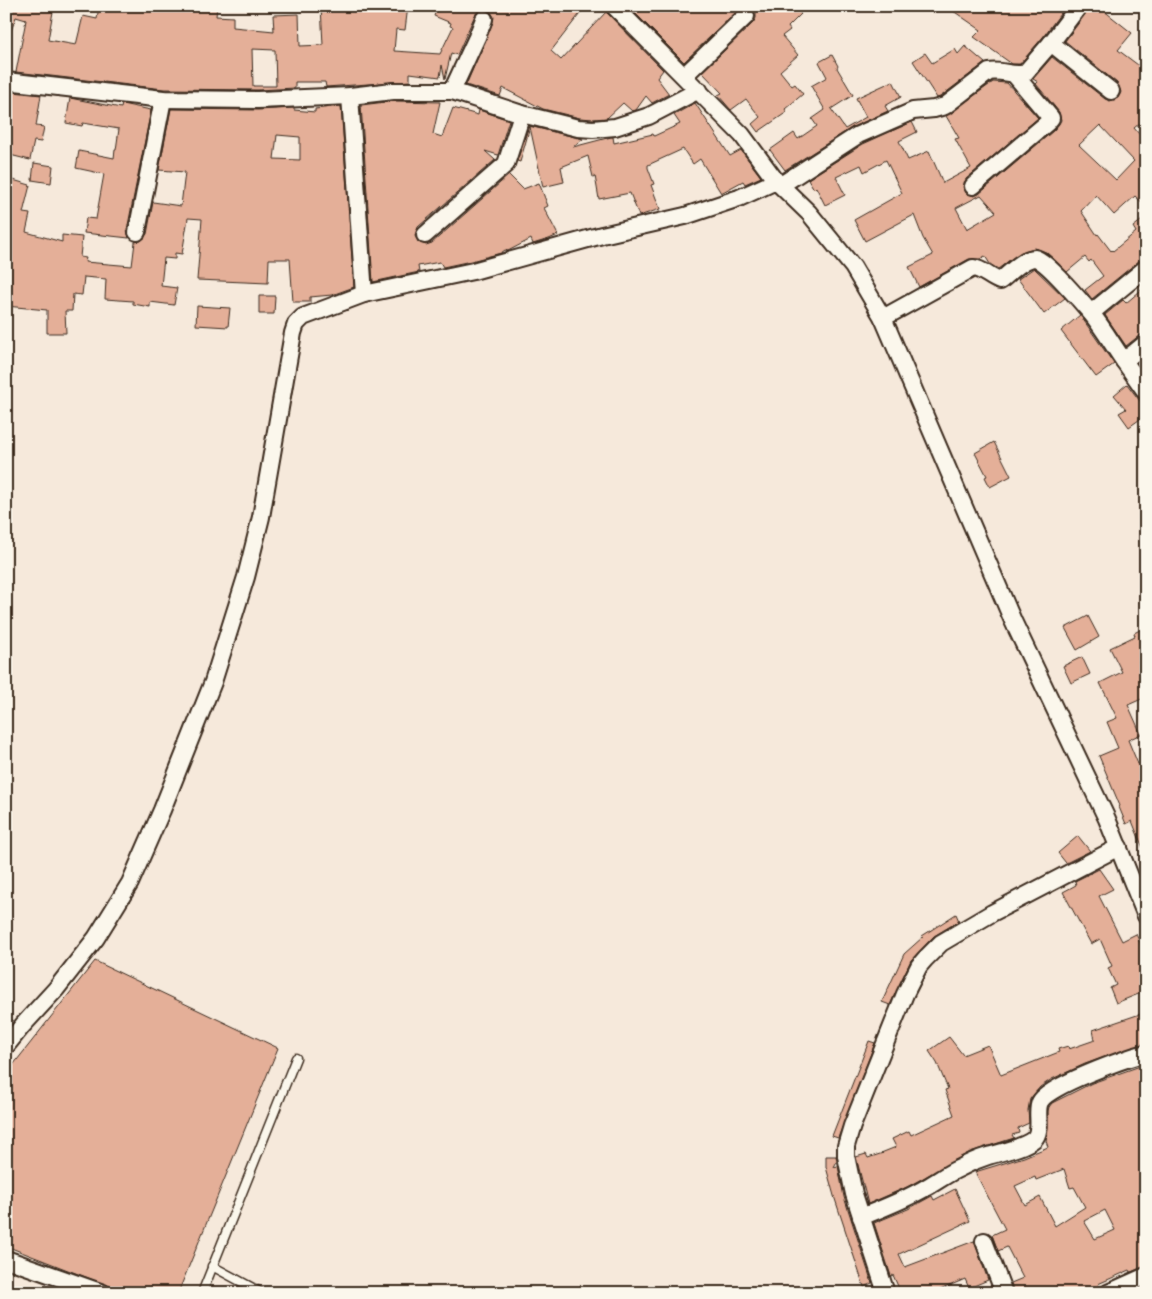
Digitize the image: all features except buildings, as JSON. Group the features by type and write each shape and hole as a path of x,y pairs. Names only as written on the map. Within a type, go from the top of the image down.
{"street":[{"path":"614,6 700,90 742,135 778,183 809,212 853,267 883,318 924,409 1014,621 1084,768 1119,847 1146,916"},
{"path":"6,1046 56,989 90,945 130,883 162,810 214,682 246,577 261,517 293,333 296,324 303,317 364,294 473,271 602,235 685,216 778,183 858,135 913,111 945,106 989,72 996,70 1014,74 1025,73 1079,6"},
{"path":"684,76 746,16"},
{"path":"452,91 478,37 484,20"},
{"path":"1051,43 1111,91"},
{"path":"973,186 1052,118 1014,74"},
{"path":"6,81 163,99 258,100 350,96 393,91 452,91 522,114 578,128 593,129 615,127 649,116 700,90"},
{"path":"350,96 364,294"},
{"path":"137,232 163,99"},
{"path":"425,235 506,164 522,114"},
{"path":"883,318 973,268 979,269 1000,281 1022,263 1034,258 1041,260 1091,313 1146,392"},
{"path":"1091,313 1146,268"},
{"path":"1124,361 1146,343"},
{"path":"886,1293 852,1185 846,1156 846,1146 852,1126 905,994 919,966 941,944 992,913 1119,847"},
{"path":"862,1217 908,1197 986,1156 1011,1149 1033,1139 1038,1132 1039,1103 1043,1098 1085,1075 1124,1059 1146,1053"},
{"path":"984,1241 1004,1293"},
{"path":"6,1259 103,1293"},
{"path":"1108,1293 1146,1276"}],"lane":[{"path":"202,1293 296,1058"},
{"path":"212,1266 262,1293"}]}
